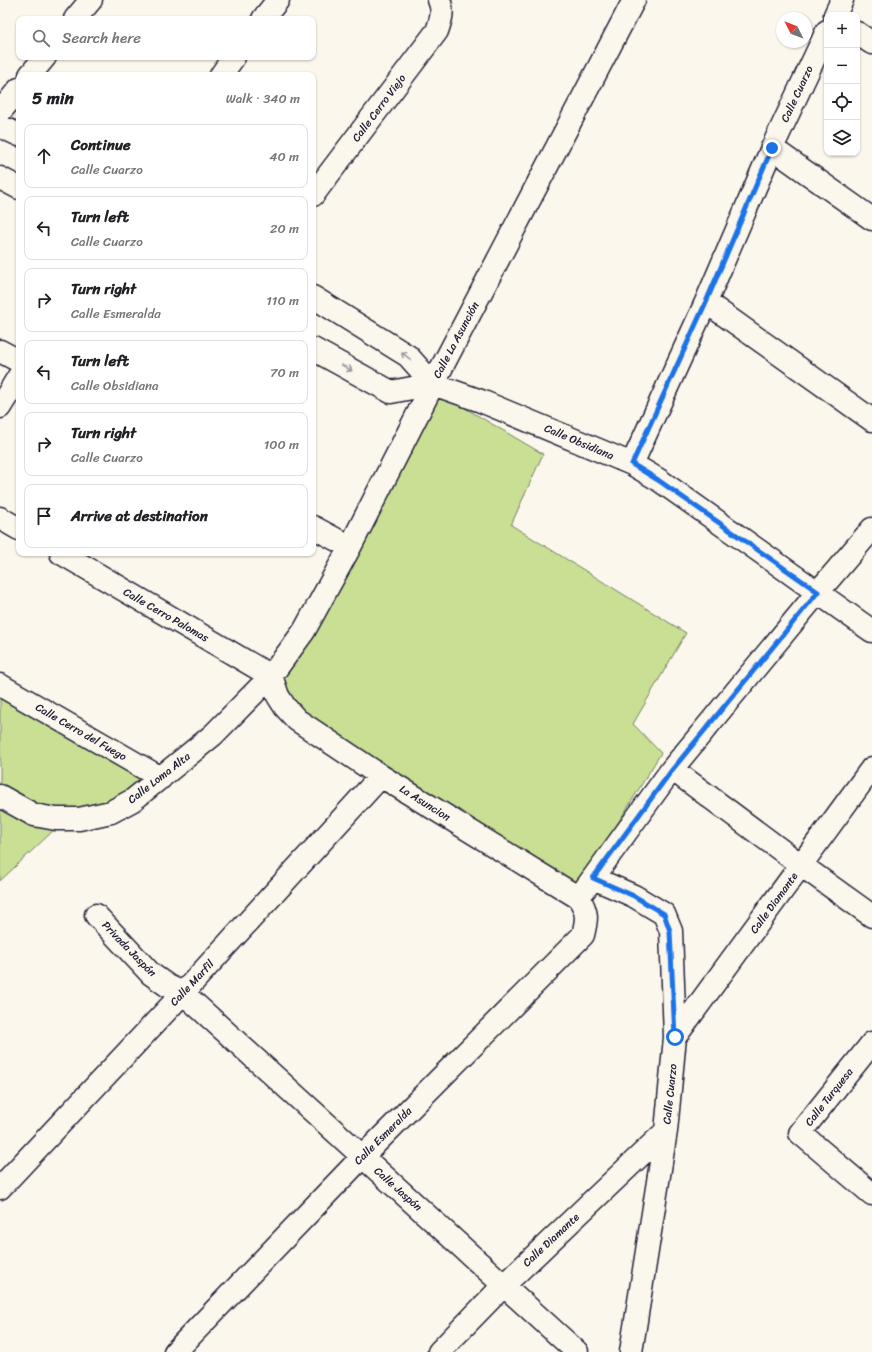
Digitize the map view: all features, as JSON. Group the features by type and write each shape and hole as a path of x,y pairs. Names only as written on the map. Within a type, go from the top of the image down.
{"street":[{"path":"78,16 91,0"},
{"path":"265,16 278,0"},
{"name":"Calle La Asunción","path":"271,676 304,631 350,547 433,384 634,0"},
{"path":"836,12 842,0"},
{"name":"Calle Cerro Viejo","path":"316,191 437,31 440,9"},
{"path":"860,35 872,44"},
{"name":"Calle Cuarzo","path":"632,464 706,302 772,148 824,37"},
{"path":"32,72 42,60"},
{"path":"223,72 232,60"},
{"path":"0,112 16,93"},
{"path":"0,126 16,134"},
{"path":"772,148 872,219"},
{"path":"0,178 16,186"},
{"name":"Calle Obsidiana","path":"316,299 408,356 433,384 481,401 632,464 658,480 872,631"},
{"path":"706,302 872,420"},
{"path":"0,351 16,359"},
{"path":"316,351 391,392 433,384"},
{"path":"0,407 16,381"},
{"path":"0,518 16,527"},
{"path":"316,529 350,547"},
{"path":"579,898 672,770 818,592 872,529"},
{"name":"Calle Cerro Palomas","path":"65,556 271,676"},
{"name":"La Asuncion","path":"271,676 278,696 285,708 297,720 381,776 579,898"},
{"name":"Calle Loma Alta","path":"0,796 34,815 56,819 79,819 111,812 133,800 213,735 271,676"},
{"name":"Calle Cerro del Fuego","path":"0,685 161,778"},
{"name":"Calle Diamante","path":"675,1037 872,768"},
{"path":"672,770 801,866 872,916"},
{"name":"Calle Marfil","path":"0,1188 183,994 381,776"},
{"name":"Calle Cuarzo","path":"593,878 634,896 664,914 670,931 675,1037 666,1131 631,1352"},
{"name":"Calle Esmeralda","path":"176,1352 362,1157 583,935 587,920 585,908 579,898"},
{"name":"Privada Jaspón","path":"96,915 151,974 183,994"},
{"name":"Calle Jaspón","path":"183,994 577,1352"},
{"name":"Calle Turquesa","path":"872,1043 800,1133 872,1194"},
{"name":"Calle Diamante","path":"439,1352 504,1285 666,1131"}],"green space":[{"path":"441,394 543,454 511,525 686,633 633,724 661,753 578,888 295,707 282,675"},
{"path":"0,694 149,778 117,800 78,813 36,809 0,789"},
{"path":"0,799 54,830 0,881"}],"route":[{"path":"675,1037 670,931 664,914 634,896 593,878 672,770 818,592 658,480 632,464 706,302 772,148"}]}
